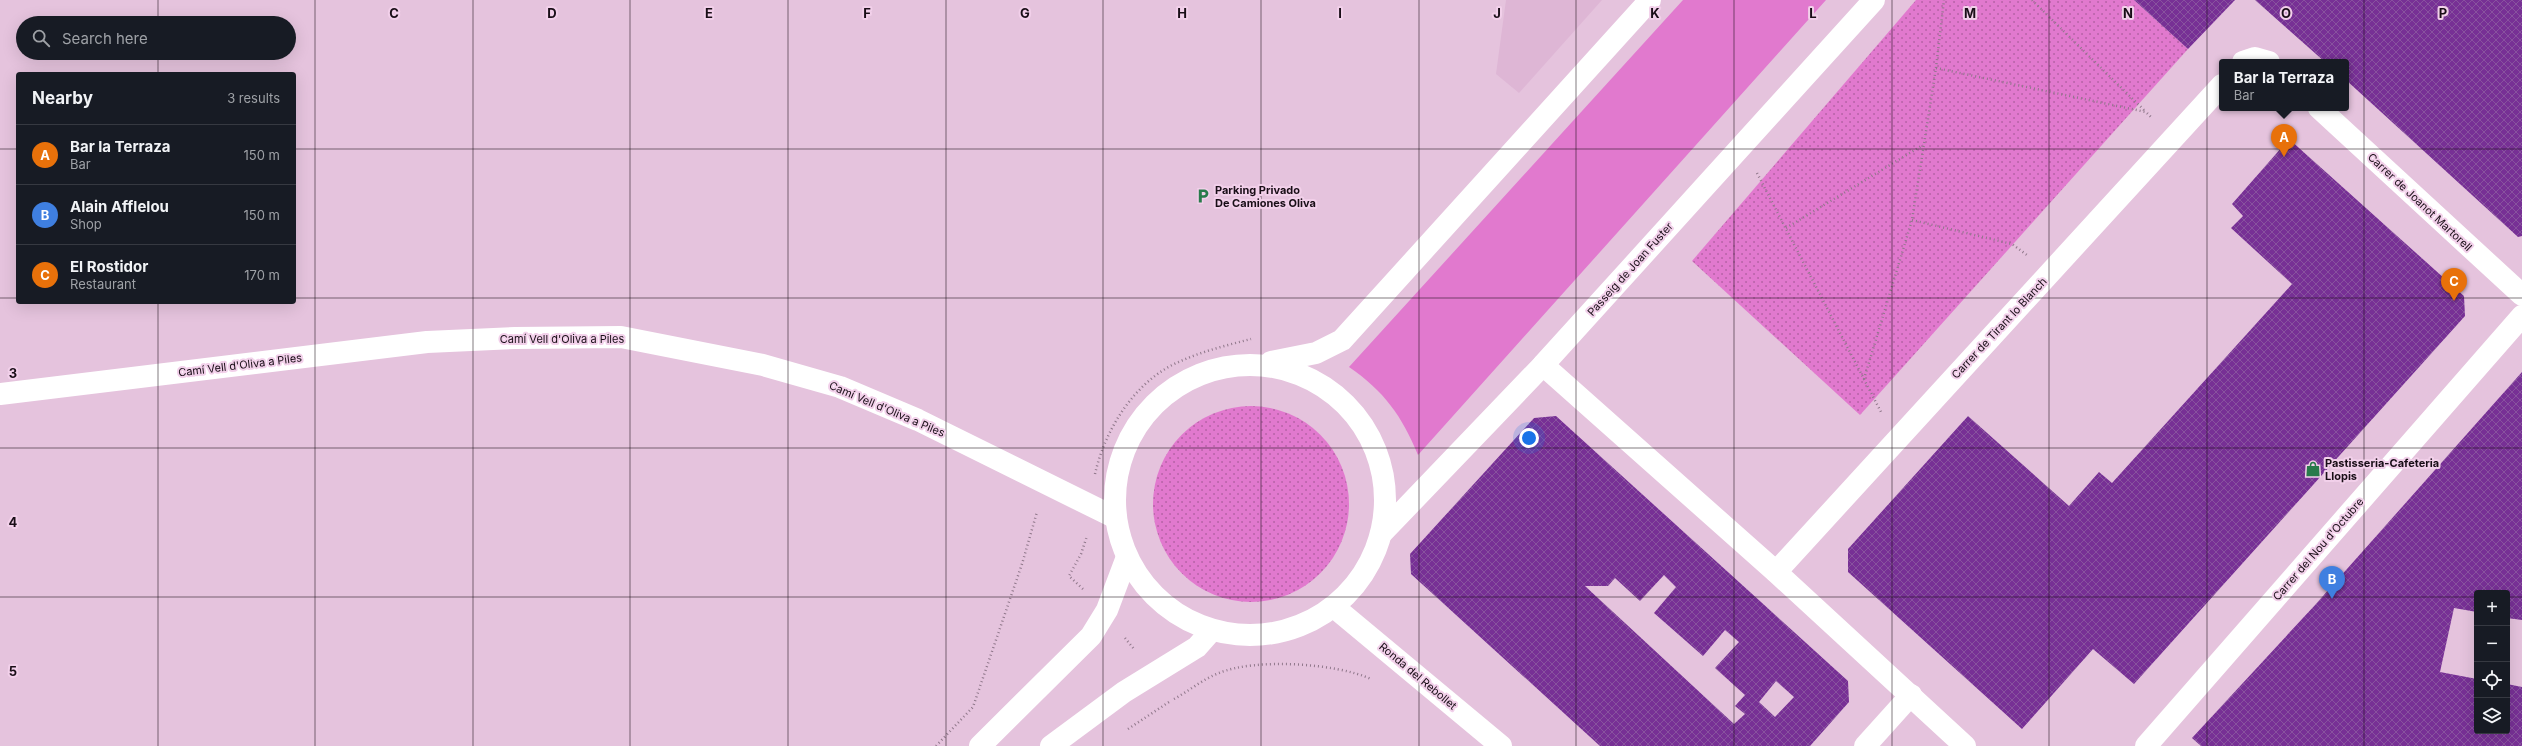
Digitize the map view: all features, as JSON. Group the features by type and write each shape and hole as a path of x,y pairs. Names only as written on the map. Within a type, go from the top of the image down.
{"street":[{"path":"1260,364 1299,372 1333,392 1361,420 1378,456 1386,495 1381,534 1371,561 1355,586 1334,606 1297,628 1254,636 1212,630 1177,615 1148,589 1127,558 1119,538 1116,518 1116,478 1128,439 1151,406 1189,379 1220,367 1260,364 1316,353 1342,340 1650,0"},
{"name":"Passeig de Joan Fuster","path":"1381,534 1543,365 1874,0"},
{"name":"Carrer de Tirant lo Blanch","path":"1776,572 2219,88"},
{"name":"Carrer de Joanot Martorell","path":"2322,111 2522,295"},
{"name":"Carrer del Nou d'Octubre","path":"2146,746 2522,316"},
{"name":"Camí Vell d'Oliva a Piles","path":"0,394 427,342 515,338 622,337 763,364 840,387 918,420 1046,482 1116,518"},
{"path":"1543,365 1776,572 1911,695 1964,746"},
{"path":"980,746 1091,636 1107,610 1127,558"},
{"name":"Ronda del Rebollet","path":"1334,606 1501,746"},
{"path":"1051,746 1124,692 1196,647 1212,630"},
{"path":"1865,746 1911,695"}],"path":[{"path":"1864,379 1912,220 1936,68 1944,0"},
{"path":"2032,0 2173,138"},
{"path":"1936,68 2146,112"},
{"path":"1742,145 1896,441"},
{"path":"1786,228 1923,145"},
{"path":"1912,220 2012,244 2050,274"},
{"path":"936,746 973,707 1022,564 1046,482"},
{"path":"1170,701 1219,672 1254,666 1285,664 1318,666 1347,671 1377,682"}],"shaded area":[{"path":"1506,0 1602,0 1519,93 1496,74"},
{"path":"1683,0 1826,0 1418,455 1405,428 1391,405 1372,385 1349,367"},
{"path":"1916,0 2134,0 2188,49 1860,415 1692,261"},
{"path":"1261,406 1270,407 1289,413 1306,422 1321,434 1333,449 1342,466 1348,485 1348,523 1342,542 1333,559 1321,574 1306,586 1289,595 1270,601 1241,602 1232,601 1213,595 1196,586 1181,574 1169,559 1160,542 1154,523 1153,494 1154,485 1160,466 1169,449 1181,434 1196,422 1213,413 1232,407"}],"building":[{"path":"2134,0 2235,0 2188,49"},
{"path":"2255,0 2522,0 2522,236 2518,237 2349,83 2349,59 2322,59"},
{"path":"2289,139 2464,296 2465,316 2134,684 2093,649 2022,729 1848,572 1848,549 1968,416 2069,506 2099,472 2112,483 2292,284 2231,228 2243,216 2232,204"},
{"path":"2522,372 2522,620 2510,618 2510,590 2474,590 2474,611 2454,608 2440,672 2474,678 2474,734 2510,734 2510,685 2522,687 2522,746 2201,746 2192,738 2315,605"},
{"path":"1556,416 1848,681 1849,702 1810,746 1600,746 1411,574 1410,554 1534,418","holes":["1664,575 1676,587 1654,613 1703,656 1725,630 1739,642 1715,668 1745,695 1735,706 1745,714 1734,724 1585,586 1608,586 1615,578 1640,601","1776,681 1794,697 1775,717 1759,702"]}],"place":[{"name":"Bar la Terraza","path":"2284,157"},
{"name":"Parking Privado De Camiones Oliva","path":"1203,196"},
{"name":"El Rostidor","path":"2454,301"},
{"name":"Pastisseria-Cafeteria Llopis","path":"2313,469"},
{"name":"Alain Afflelou","path":"2332,599"}]}
